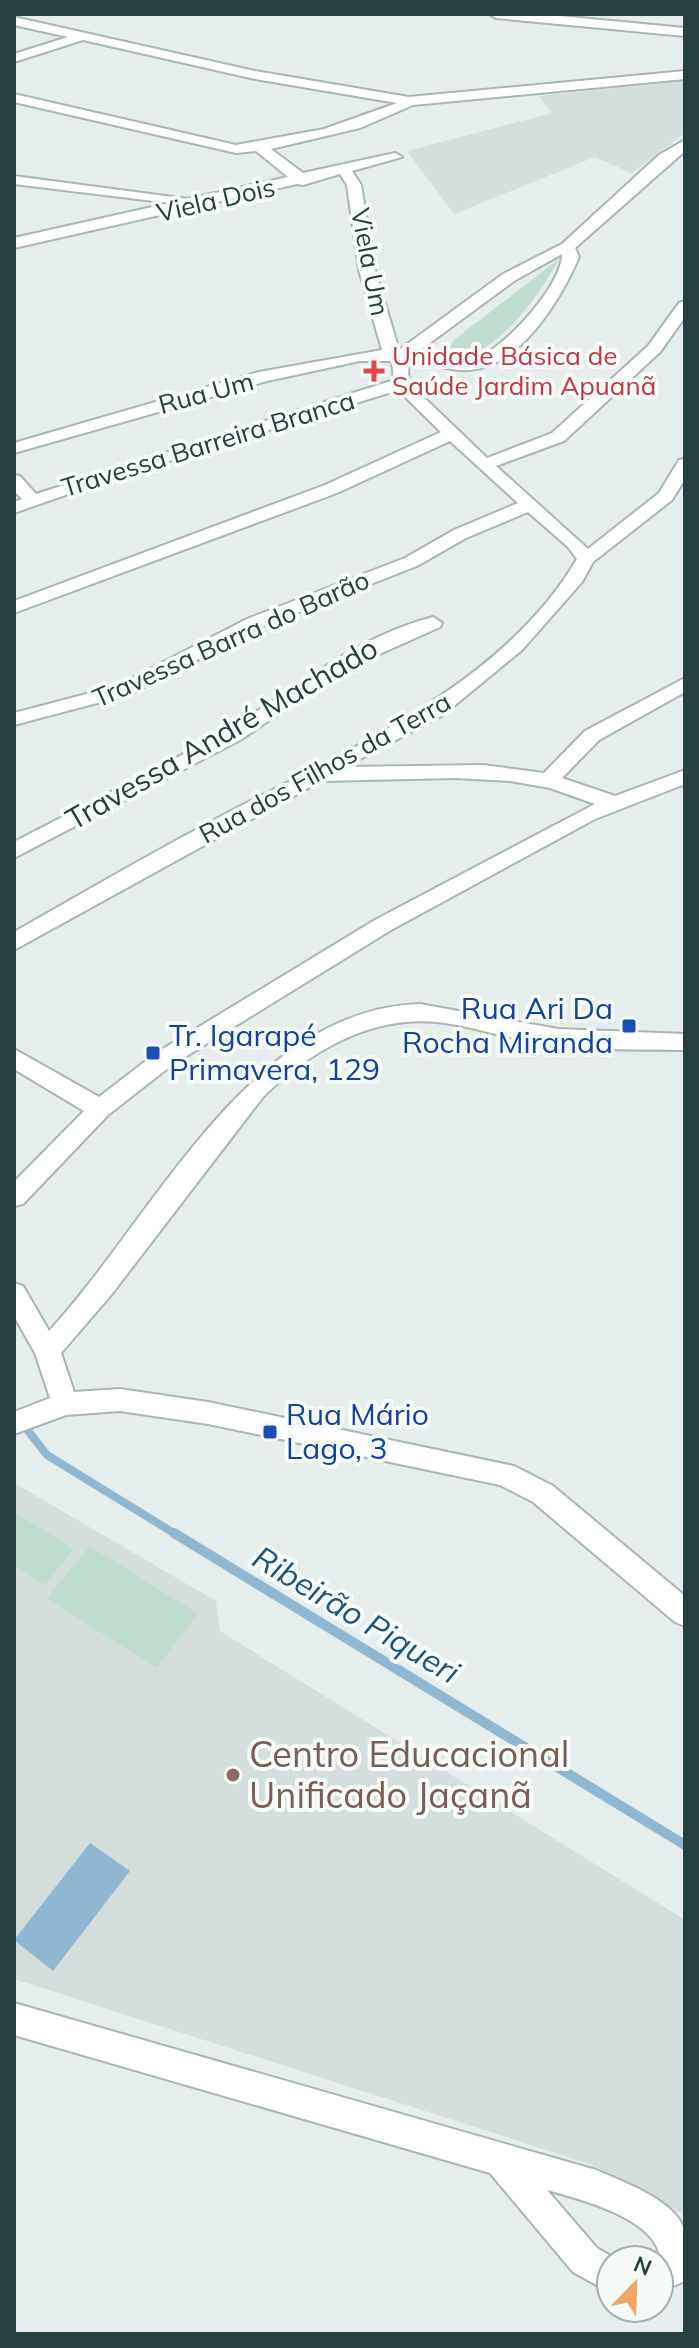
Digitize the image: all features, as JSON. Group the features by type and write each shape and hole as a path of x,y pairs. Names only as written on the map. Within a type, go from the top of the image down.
{"street":[{"path":"496,14 628,21 685,32"},
{"path":"14,21 307,86 409,101 685,75"},
{"path":"14,58 80,38"},
{"path":"14,98 217,146 260,147 388,115 409,101"},
{"path":"586,559 575,543 484,465 402,383 396,356 531,263 556,249 567,247 664,158 685,144"},
{"path":"260,147 303,181"},
{"name":"Viela Dois","path":"14,243 303,181 395,157"},
{"name":"Viela Um","path":"345,171 356,193 367,270 396,356"},
{"path":"14,180 195,202"},
{"name":"Rua Um","path":"14,448 293,370 352,357 396,356 466,365 481,363 525,326 557,289 571,257 567,247"},
{"path":"484,465 534,449 558,437 654,349 685,306"},
{"name":"Travessa Barreira Branca","path":"14,508 402,383"},
{"path":"14,607 331,489 451,434"},
{"name":"Rua dos Filhos da Terra","path":"14,942 436,711 467,689 515,646 551,607 586,559 666,496 685,464"},
{"path":"14,480 32,500"},
{"name":"Travessa Barra do Barão","path":"14,719 93,701 124,690 254,623 411,562 460,534 530,505"},
{"name":"Travessa André Machado","path":"14,851 233,735 339,665 384,642 433,623"},
{"path":"549,781 560,761 582,740 685,684"},
{"path":"318,774 486,772 549,781 613,803"},
{"path":"14,1197 100,1109 164,1059 338,952 613,803 685,777"},
{"path":"47,1351 84,1313 256,1089 312,1047 376,1017 402,1013 435,1013 541,1035 685,1042"},
{"path":"14,1058 100,1109"},
{"path":"14,1293 47,1351 58,1406"},
{"path":"14,1423 58,1406 120,1400 164,1406 505,1474 543,1494 685,1613"},
{"path":"14,2019 596,2187 643,2210 667,2232 675,2244"},
{"path":"497,2156 585,2260 595,2266"},
{"path":"675,2244 678,2249 678,2264 675,2267"}],"shaded area":[{"path":"685,81 685,133 631,173 595,157 454,214 407,151 552,113 539,96"},
{"name":"Centro Educacional Unificado Jaçanã","path":"14,1483 216,1601 220,1631 685,1920 685,2215 590,2164 14,1979"}],"green space":[{"path":"559,259 522,314 498,338 470,356 448,351 455,339"},
{"path":"14,1512 74,1549 45,1585 14,1566"},
{"path":"90,1546 198,1614 156,1668 47,1598"}],"water":[{"path":"90,1843 130,1871 53,1971 14,1940"}],"waterway":[{"name":"Ribeirão Piqueri","path":"14,1413 47,1455 177,1535"},
{"name":"Ribeirão Piqueri","path":"174,1533 685,1845"}],"place":[{"name":"Unidade Básica de Saúde Jardim Apuanã","path":"374,371"},
{"name":"Rua Ari Da Rocha Miranda","path":"629,1026"},
{"name":"Tr. Igarapé Primavera, 129","path":"153,1053"},
{"name":"Rua Mário Lago, 3","path":"270,1432"},
{"name":"Centro Educacional Unificado Jaçanã","path":"233,1775"}]}
